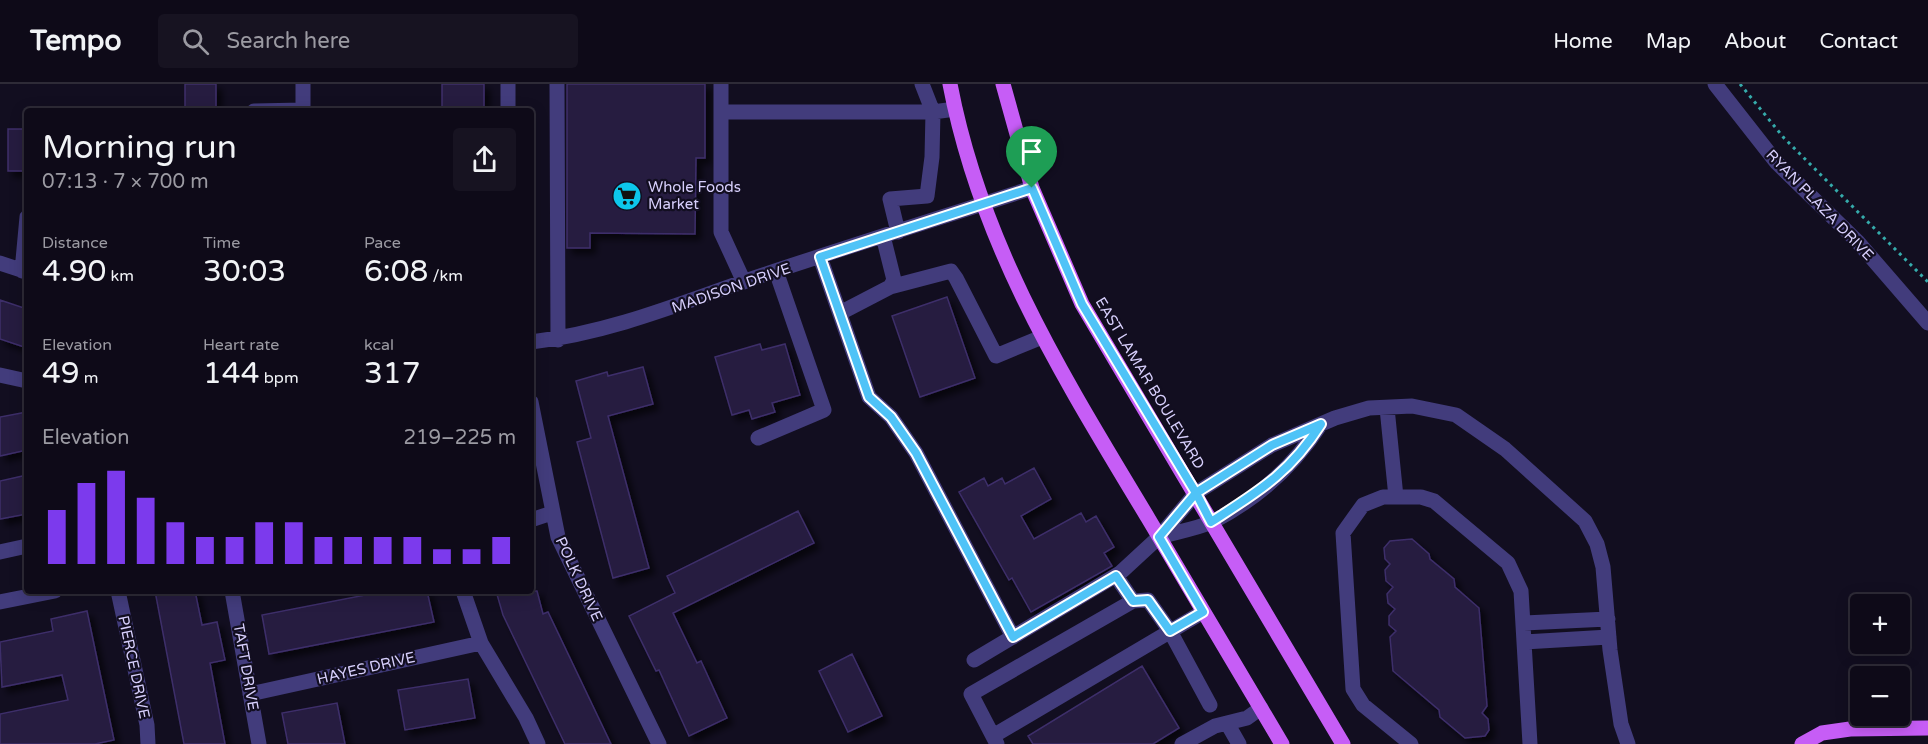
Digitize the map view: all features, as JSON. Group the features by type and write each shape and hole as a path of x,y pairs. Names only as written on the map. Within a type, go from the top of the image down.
{"main road":[{"path":"950,84 982,204 1012,276 1058,369 1282,744"},
{"name":"EAST LAMAR BOULEVARD","path":"1003,84 1032,188 1082,304 1343,744"},
{"path":"1802,744 1822,733 1850,729 1928,728"}],"street":[{"path":"303,84 303,108"},
{"path":"508,84 508,108"},
{"path":"557,84 558,340"},
{"path":"721,84 721,231 744,282"},
{"path":"890,287 894,280 890,199 927,196 932,157 933,112 922,84"},
{"name":"RYAN PLAZA DRIVE","path":"1715,84 1777,163 1857,241 1927,320"},
{"path":"721,112 933,112 955,109"},
{"name":"MADISON DRIVE","path":"534,342 558,340 622,325 776,271 1032,188"},
{"path":"820,257 869,397 891,417 916,453 1013,637"},
{"path":"0,263 24,271"},
{"path":"758,438 824,410 776,271"},
{"path":"840,313 890,287 951,272 996,356 1042,336"},
{"path":"0,375 24,380"},
{"path":"974,660 1116,576 1159,537 1196,493 1272,445 1321,424 1369,408 1412,406 1456,415 1505,449 1585,521 1597,544 1603,567 1609,636 1621,724 1628,744"},
{"path":"1387,408 1396,497"},
{"name":"POLK DRIVE","path":"534,418 558,537 659,744"},
{"path":"1159,537 1211,522 1272,483 1304,451 1321,424"},
{"path":"1411,744 1363,705 1353,689 1343,533 1363,505 1383,497 1421,497 1434,501 1508,562 1521,591 1530,744"},
{"path":"534,519 552,513"},
{"path":"0,552 24,547"},
{"path":"1116,576 1133,601"},
{"path":"0,602 41,594"},
{"name":"PIERCE DRIVE","path":"119,594 147,725 148,744"},
{"name":"TAFT DRIVE","path":"233,594 259,744"},
{"path":"464,594 481,643 526,718 538,744"},
{"path":"1203,612 1170,631 995,740 971,694 1133,601 1148,600 1170,631 1210,705"},
{"path":"1523,623 1608,619"},
{"path":"1524,642 1609,636"},
{"name":"HAYES DRIVE","path":"250,694 481,643"},
{"path":"1182,744 1215,726 1247,718 1261,708"},
{"path":"1227,723 1239,744"}],"path":[{"path":"1740,84 1784,138 1928,282"}],"building":[{"path":"185,84 216,84 216,108 185,108"},
{"path":"442,84 484,84 484,108 442,108"},
{"name":"Whole Foods Market","path":"567,84 705,84 705,158 696,158 695,234 590,233 590,248 567,248"},
{"path":"8,129 24,129 24,171 8,171"},
{"path":"947,297 975,378 920,397 892,316"},
{"path":"0,300 24,308 24,347 0,339"},
{"path":"760,344 762,350 785,344 800,395 772,403 775,412 752,419 749,410 732,415 715,357"},
{"path":"643,367 653,404 608,416 649,568 613,578 577,442 591,438 576,381 607,372 608,376"},
{"path":"24,413 24,451 0,456 0,417"},
{"path":"1034,468 1051,499 1021,516 1034,539 1081,513 1086,522 1096,516 1114,547 1104,553 1112,566 1031,612 1012,578 1009,580 959,492 984,478 988,486 1002,478 1005,484"},
{"path":"24,476 24,515 0,519 0,481"},
{"path":"798,511 814,543 673,613 697,663 701,661 727,718 689,736 659,670 656,671 629,616 675,593 667,576"},
{"path":"1412,539 1429,554 1430,559 1454,579 1455,587 1479,608 1487,706 1482,713 1488,719 1489,730 1485,736 1465,738 1440,717 1439,710 1393,671 1390,637 1396,631 1389,625 1389,616 1395,609 1388,603 1387,594 1393,587 1386,581 1385,570 1390,564 1385,559 1384,548 1390,541"},
{"path":"534,591 537,591 543,614 548,612 611,744 565,744 503,615 497,594 534,594"},
{"path":"156,594 196,594 202,625 217,622 225,660 210,663 225,744 184,744"},
{"path":"370,594 428,594 434,622 269,654 262,615"},
{"path":"87,611 114,740 95,744 0,744 0,714 68,700 62,675 2,687 0,642 53,631 51,619"},
{"path":"852,654 882,716 848,732 819,671"},
{"path":"1142,666 1179,728 1153,744 1033,744 1028,736"},
{"path":"468,679 475,718 405,730 398,690"},
{"path":"337,703 345,744 288,744 282,713"}],"place":[{"name":"Whole Foods Market","path":"627,196"}],"route":[{"path":"1032,188 820,257 869,397 891,417 916,453 1013,637 1116,576 1133,601 1148,600 1170,631 1203,612 1159,537 1196,493 1272,445 1321,424 1304,451 1272,483 1211,522 1196,493 1082,304 1053,242 1032,188"}]}
